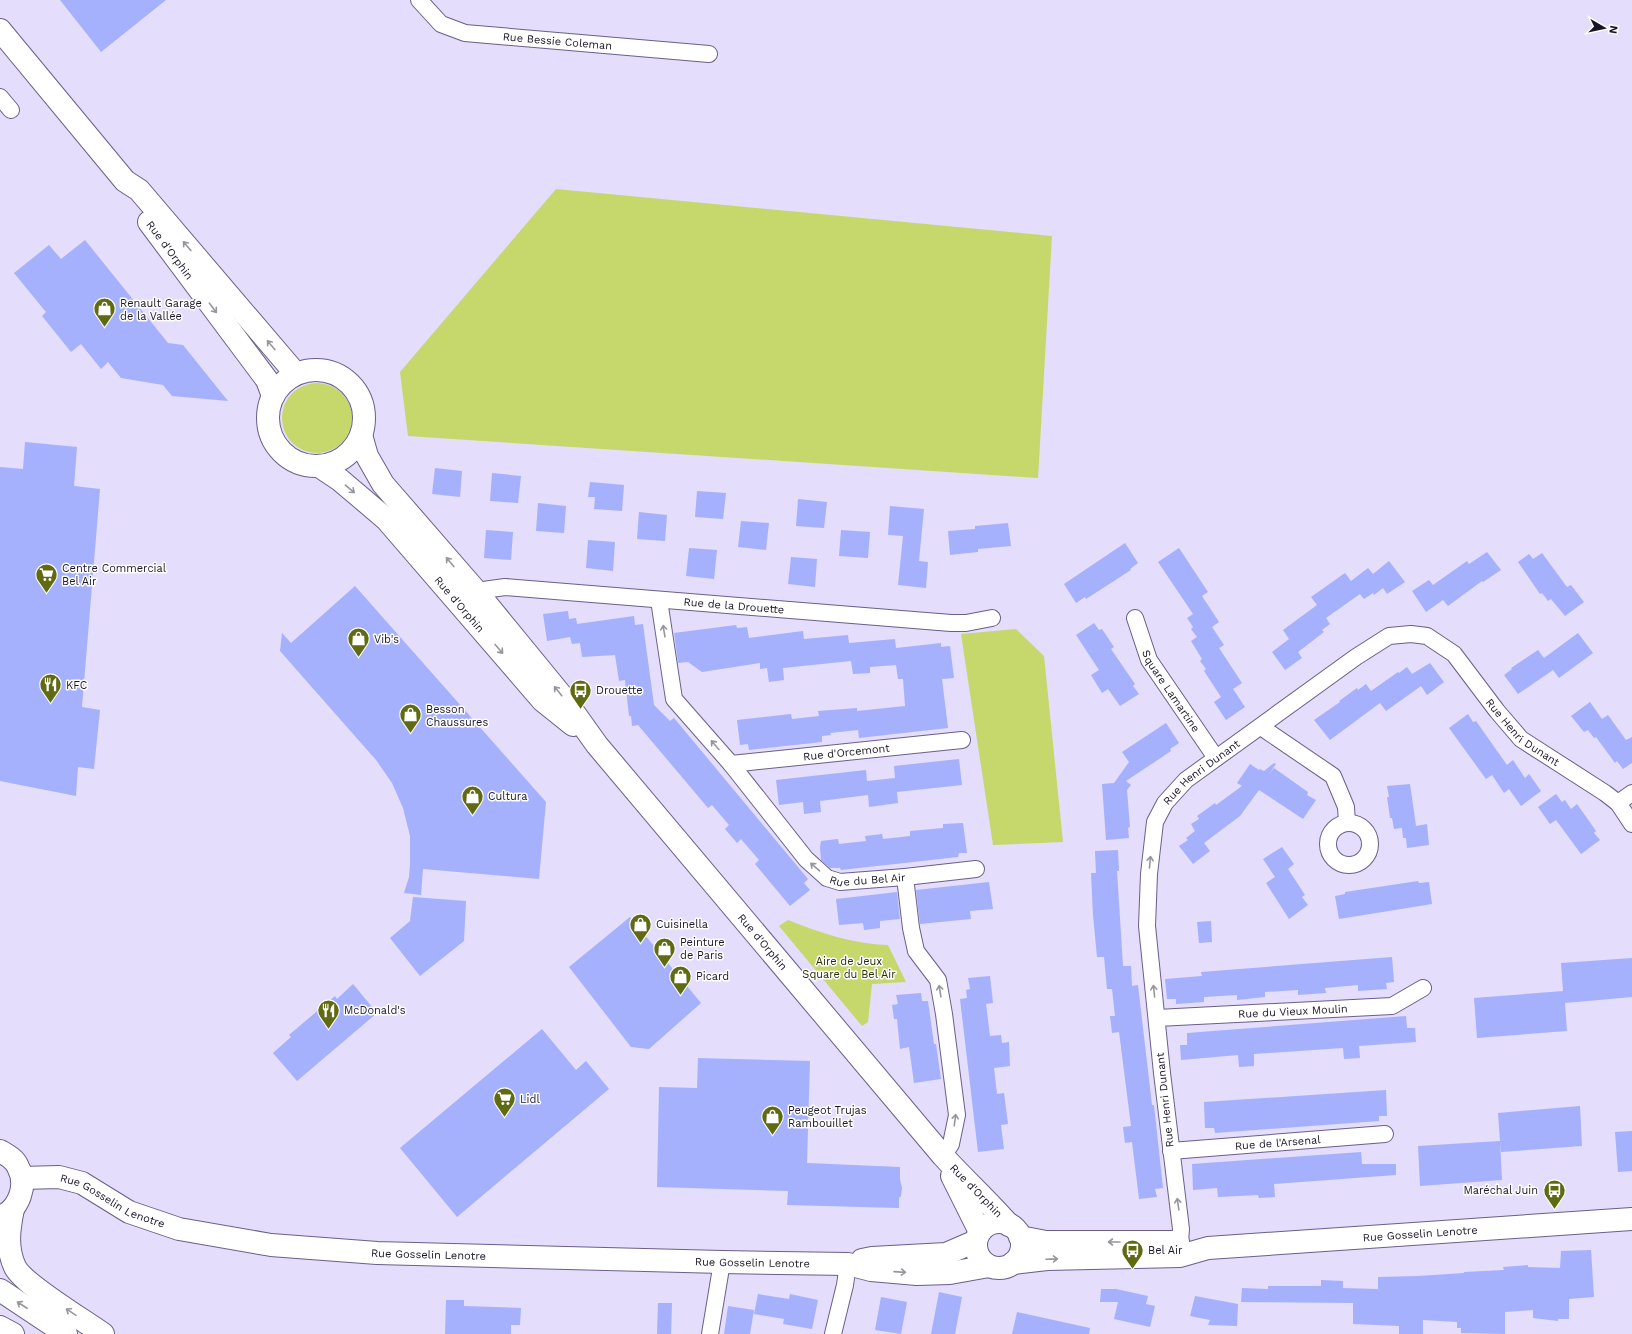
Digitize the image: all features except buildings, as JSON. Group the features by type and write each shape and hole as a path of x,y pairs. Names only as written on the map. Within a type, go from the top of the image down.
{"main road":[{"name":"Rue d'Orphin","path":"0,30 125,181 139,190 296,374"},
{"name":"Rue d'Orphin","path":"125,181 131,198 268,380 273,396"},
{"path":"310,371 324,371 337,375 348,383 357,394 362,407 364,421 361,435 354,447 344,457 332,464 319,466 303,465 292,460 283,454 270,434 268,421 269,408 273,396 283,383 296,374 310,371"},
{"name":"Rue d'Orphin","path":"361,435 367,456 383,484 476,591 562,696 597,745 943,1156 1014,1231"},
{"name":"Rue d'Orphin","path":"319,466 340,480 386,519 544,700 597,745"},
{"path":"455,599 476,591"},
{"path":"0,1151 10,1157 18,1166 22,1178 22,1189 19,1200 6,1213 9,1226 9,1245 15,1268 28,1282 103,1334"},
{"name":"Rue d'Orphin","path":"943,1156 978,1236"},
{"name":"Rue Gosselin Lenotre","path":"22,1178 59,1177 82,1183 129,1212 179,1229 270,1245 377,1253 848,1264 871,1270 917,1274 950,1274 989,1266"},
{"name":"Rue Gosselin Lenotre","path":"1013,1263 1047,1259 1148,1258 1180,1256 1208,1248 1632,1219"},
{"path":"993,1223 1001,1223 1014,1231 1020,1251 1013,1263 997,1268 989,1266 983,1262 976,1249 978,1236 986,1226 993,1223"},
{"name":"Rue Gosselin Lenotre","path":"1014,1231 1046,1242 1180,1242 1208,1248"},
{"name":"Rue Gosselin Lenotre","path":"848,1264 872,1258 946,1254 978,1236"},
{"path":"0,1290 66,1334"},
{"path":"0,1327 13,1334"}],"street":[{"name":"Rue Bessie Coleman","path":"419,0 441,24 465,33 709,54"},
{"path":"0,97 11,110"},
{"name":"Rue de la Drouette","path":"476,591 505,587 951,623 966,623 992,618"},
{"name":"Rue du Bel Air","path":"659,600 674,699 731,764 806,859 827,878 840,882 905,877 911,928 916,951 938,980 944,1014 957,1115 951,1144 943,1156"},
{"name":"Square Lamartine","path":"1135,618 1149,660 1216,758"},
{"name":"Rue Henri Dunant","path":"1180,1242 1181,1229 1162,1073 1147,926 1149,874 1156,822 1165,803 1186,780 1356,657 1389,636 1411,634 1427,636 1454,654 1497,711 1521,739 1576,774 1618,804 1632,824"},
{"path":"1261,727 1333,776 1346,807 1347,823"},
{"name":"Rue d'Orcemont","path":"731,764 962,740"},
{"path":"1618,804 1632,793"},
{"path":"905,877 976,869"},
{"name":"Rue du Vieux Moulin","path":"1157,1018 1392,1006 1423,988"},
{"name":"Rue de l'Arsenal","path":"1171,1151 1385,1134"},
{"path":"1148,1258 1180,1242"},
{"path":"710,1334 722,1262"},
{"path":"833,1334 845,1286 848,1264"}],"green space":[{"path":"556,189 1052,236 1038,478 408,436 400,372"},
{"path":"310,383 324,383 337,389 346,398 352,411 350,431 342,443 324,453 310,453 297,447 288,438 282,425 282,411 288,398 297,389"},
{"path":"1016,629 1044,656 1063,842 993,845 961,634"},
{"name":"Aire de Jeux Square du Bel Air","path":"788,920 849,940 888,945 906,982 872,984 868,1022 862,1026 779,926"}],"place":[{"name":"Renault Garage de la Vallée","path":"105,328"},
{"name":"Centre Commercial Bel Air","path":"46,594"},
{"name":"Vib's","path":"359,658"},
{"name":"KFC","path":"51,704"},
{"name":"Drouette","path":"581,710"},
{"name":"Besson Chaussures","path":"410,734"},
{"name":"Cultura","path":"473,816"},
{"name":"Cuisinella","path":"641,944"},
{"name":"Peinture de Paris","path":"665,968"},
{"name":"Picard","path":"681,996"},
{"name":"McDonald's","path":"329,1030"},
{"name":"Lidl","path":"505,1118"},
{"name":"Peugeot Trujas Rambouillet","path":"772,1136"},
{"name":"Maréchal Juin","path":"1554,1210"},
{"name":"Bel Air","path":"1133,1270"}]}
